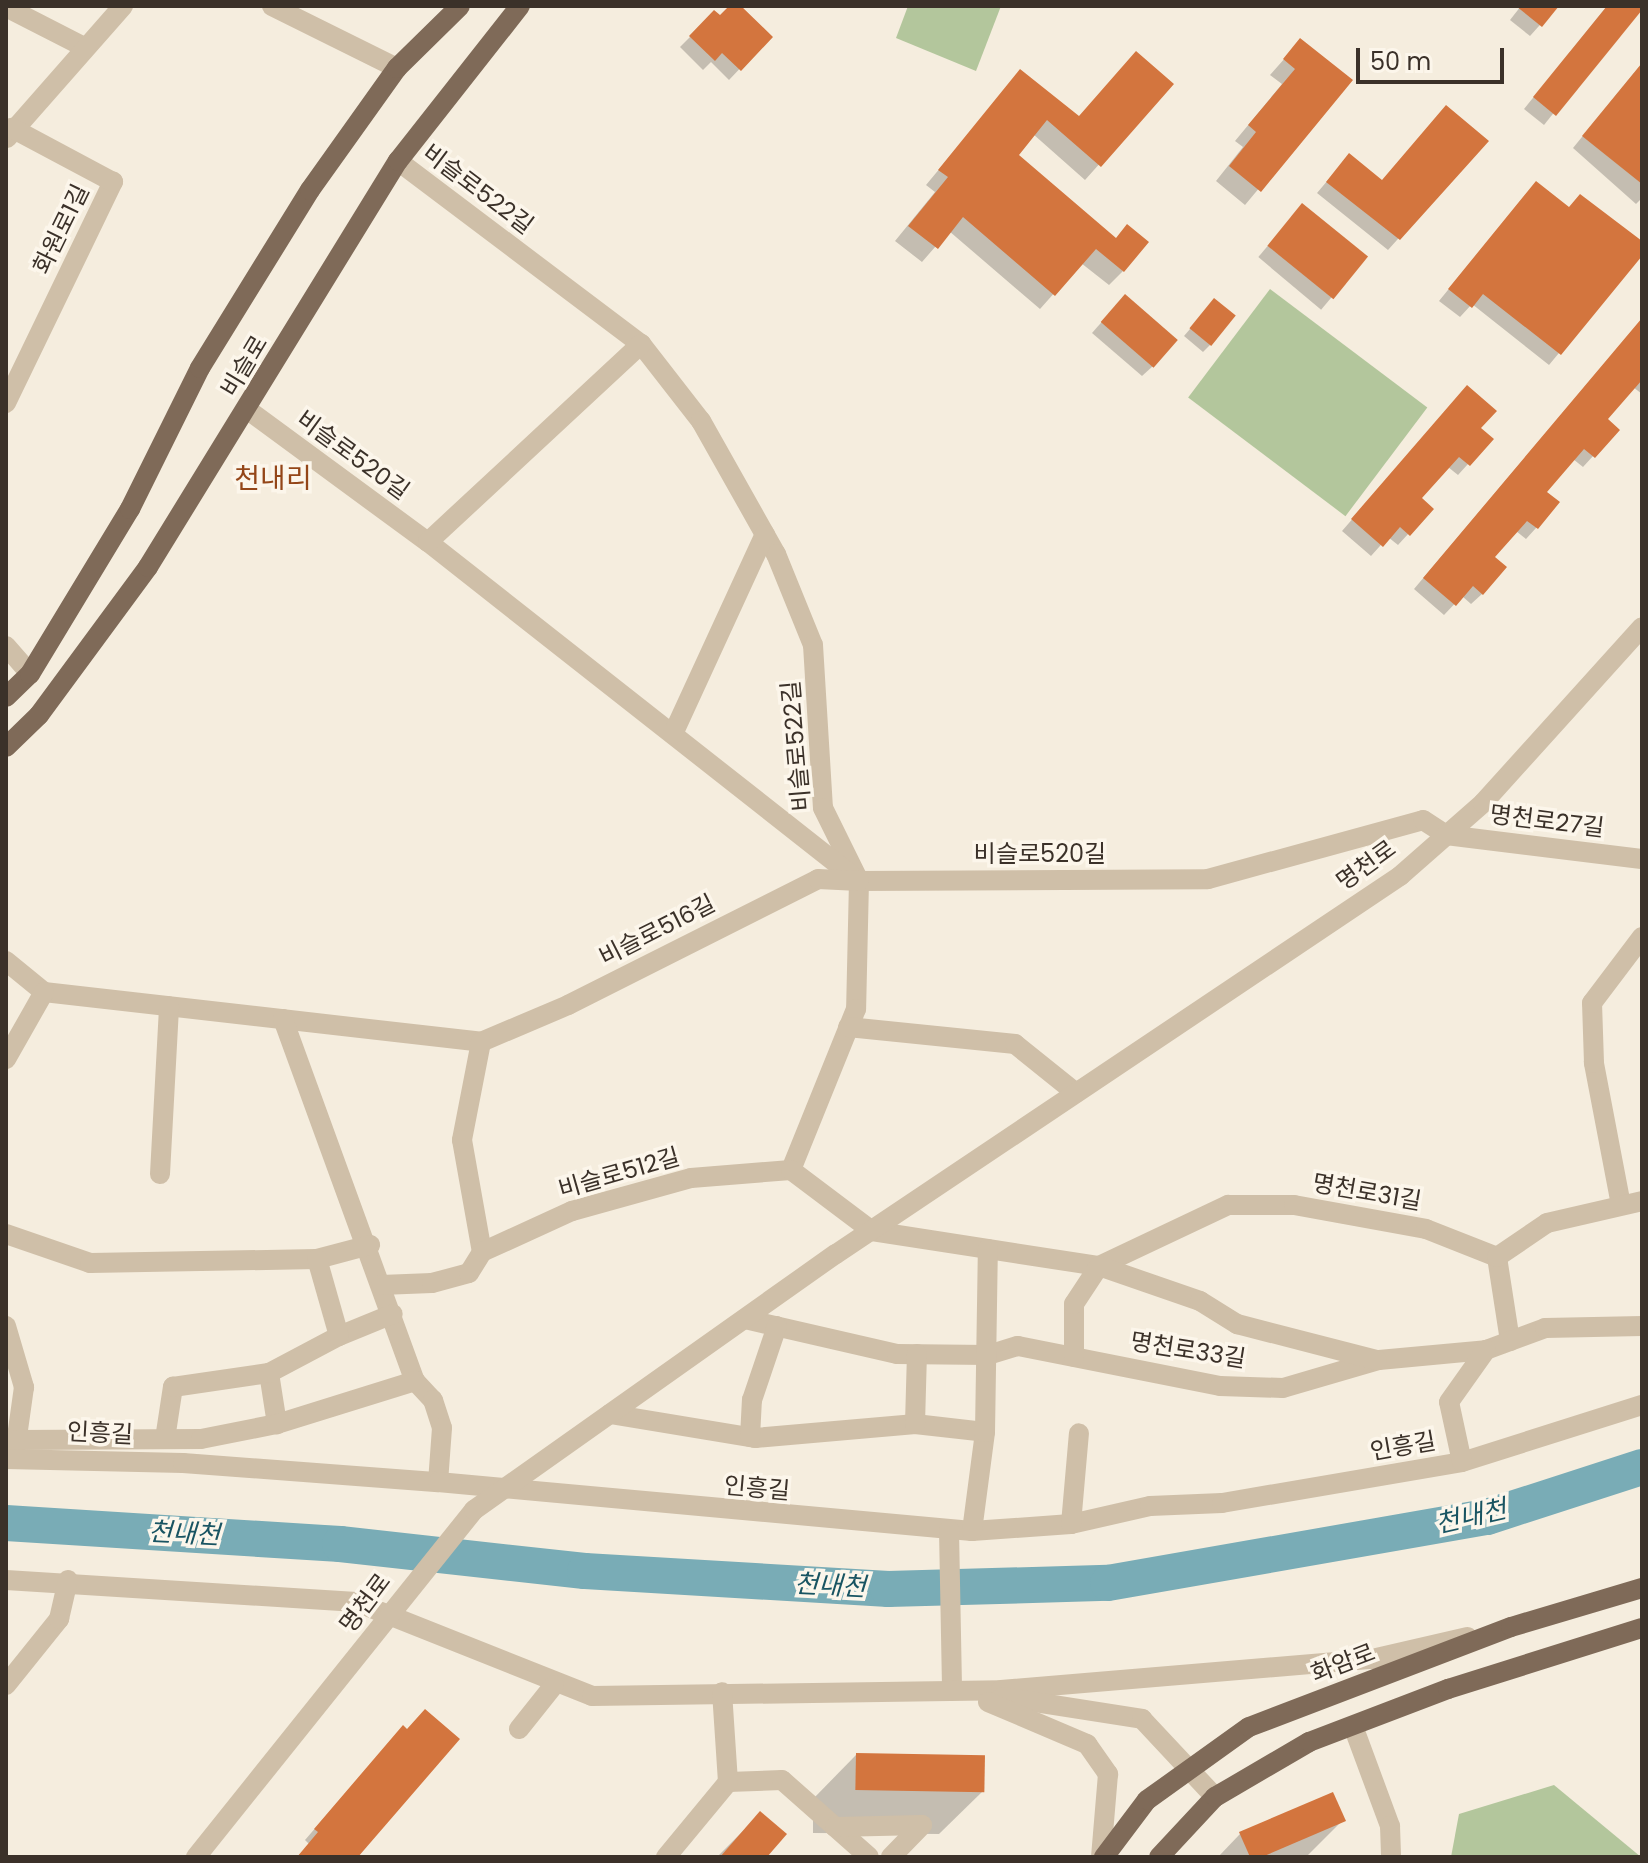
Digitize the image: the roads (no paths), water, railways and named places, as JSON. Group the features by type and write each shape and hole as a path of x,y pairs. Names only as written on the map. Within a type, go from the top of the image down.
{"main road":[{"name":"비슬로","path":"6,697 30,674 130,509 200,368 310,190 397,68 460,6"},
{"name":"비슬로","path":"6,747 39,715 148,567 248,410 398,161 520,6"},
{"name":"화암로","path":"1102,1857 1147,1800 1249,1727 1511,1627 1642,1588"},
{"path":"1159,1857 1215,1797 1309,1742 1448,1689 1642,1628"}],"street":[{"name":"화원로1길","path":"6,403 113,182 9,134 123,6"},
{"path":"272,6 397,68"},
{"path":"6,7 84,47"},
{"name":"비슬로522길","path":"398,161 641,344 701,421 765,534 813,645 823,808 859,881 856,1009 791,1170"},
{"path":"428,542 641,344"},
{"name":"비슬로520길","path":"248,410 428,542 859,881 1208,879 1423,820 1446,835"},
{"path":"673,734 765,534"},
{"name":"명천로","path":"196,1857 474,1510 498,1490 872,1231 1400,876 1483,803 1642,627"},
{"path":"6,646 30,674"},
{"name":"명천로27길","path":"1446,835 1642,859"},
{"name":"비슬로516길","path":"44,992 481,1042 568,1005 818,879 859,881"},
{"path":"1621,1205 1593,1050 1592,1003 1642,937"},
{"path":"6,961 44,992 6,1059"},
{"path":"160,1174 169,1006"},
{"path":"283,1019 370,1245 415,1381 433,1400 442,1428 438,1482"},
{"path":"848,1027 1015,1044 1076,1093"},
{"path":"481,1042 462,1140 482,1252"},
{"path":"791,1170 872,1231 1099,1266 1074,1304 1074,1357"},
{"name":"비슬로512길","path":"381,1285 432,1283 469,1273 482,1252 572,1211 691,1178 791,1170"},
{"path":"1510,1341 1497,1257 1547,1223 1642,1201"},
{"name":"명천로31길","path":"1099,1266 1228,1205 1294,1205 1426,1229 1497,1257"},
{"path":"6,1234 90,1263 317,1259 370,1245"},
{"path":"972,1531 985,1432 988,1249"},
{"path":"317,1259 339,1336"},
{"name":"명천로33길","path":"1099,1266 1200,1301 1237,1324 1379,1360"},
{"name":"인흥길","path":"183,1463 175,1439 173,1387 269,1373 339,1336 393,1314"},
{"name":"명천로33길","path":"745,1319 917,1354 988,1355 1018,1346 1220,1386 1283,1388 1379,1360 1486,1350 1545,1328 1642,1326"},
{"path":"6,1326 24,1387 12,1452"},
{"path":"750,1437 752,1400 777,1326"},
{"path":"1462,1462 1449,1402 1486,1350"},
{"path":"915,1424 917,1354"},
{"path":"269,1373 277,1424"},
{"name":"인흥길","path":"12,1452 175,1439 277,1424 415,1381"},
{"name":"인흥길","path":"12,1452 438,1482 498,1490 972,1531 1071,1524 1150,1506 1222,1503 1462,1462 1642,1405"},
{"path":"610,1414 750,1437 915,1424 985,1432"},
{"path":"1071,1524 1079,1433"},
{"path":"949,1530 957,1691"},
{"path":"6,1580 68,1580 356,1602 524,1667 554,1685 592,1696 957,1691 1372,1659 1511,1627"},
{"path":"6,1685 59,1619 68,1580"},
{"path":"519,1729 554,1685"},
{"path":"957,1691 1142,1719 1215,1797"},
{"path":"957,1691 1087,1744 1108,1774 1102,1857"},
{"path":"666,1857 728,1782 722,1692"},
{"path":"1353,1726 1390,1826 1391,1857"},
{"path":"728,1782 782,1780 869,1857"},
{"path":"835,1827 922,1825 891,1857"}],"waterway":[{"name":"천내천","path":"6,1523 340,1544 585,1571 888,1589 1108,1583 1487,1517 1642,1467"}],"district":[{"name":"천내리","path":"273,479"}]}
